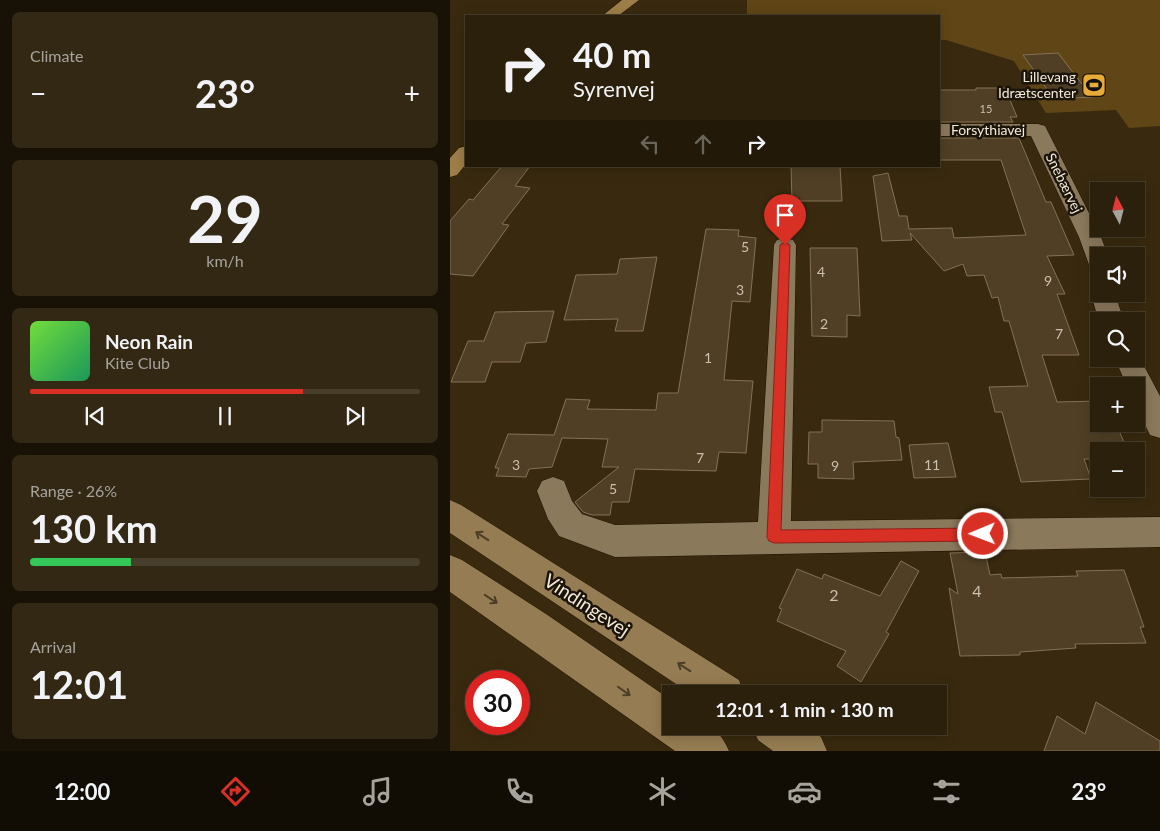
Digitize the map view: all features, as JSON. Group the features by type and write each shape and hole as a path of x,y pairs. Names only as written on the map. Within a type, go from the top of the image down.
{"main road":[{"path":"610,15 632,0"},
{"name":"Vindingevej","path":"450,515 711,685"},
{"path":"450,572 533,627 662,718"},
{"path":"686,735 709,751"},
{"path":"785,735 807,751"}],"street":[{"name":"Forsythiavej","path":"940,130 1038,130"},
{"name":"Snebærvej","path":"1038,130 1093,247"},
{"path":"774,537 785,245"},
{"path":"1132,367 1160,426"},
{"path":"553,491 559,509 571,526 616,541 1160,532"}],"shaded area":[{"name":"Lillevang Idrætscenter","path":"747,0 1160,0 1160,126 1129,128 1116,110 1046,113 1014,61 946,40 940,40 940,15 747,15"}],"building":[{"path":"1058,53 1092,97 1054,99 1023,55"},
{"path":"976,88 1005,88 1017,117 1010,117 1013,122 940,122 940,90 976,90"},
{"path":"940,138 1019,138 1046,202 1051,202 1074,255 1047,256 1065,294 1057,294 1079,355 1042,355 1057,402 1090,401 1090,432 1120,432 1124,442 1090,442 1090,459 1084,459 1090,479 1021,482 1002,412 995,412 989,387 1028,386 1009,321 1004,321 998,297 992,298 984,275 967,276 963,264 944,271 910,233 912,240 882,241 873,176 888,173 899,216 907,216 909,229 952,228 954,238 1026,235 1001,160 940,160"},
{"path":"501,167 529,167 515,186 530,188 502,224 509,225 473,276 450,274 450,221 469,199 473,200"},
{"path":"791,167 840,167 842,201 792,201"},
{"path":"706,229 739,230 738,236 756,238 750,302 732,301 724,380 753,381 746,453 719,452 716,471 635,469 629,502 612,502 610,515 592,515 583,512 575,502 619,467 602,467 608,439 562,438 552,467 529,469 526,477 496,476 499,468 495,468 508,434 554,435 566,399 590,400 587,409 656,410 658,393 678,393"},
{"path":"810,248 857,248 860,316 847,315 847,337 812,336"},
{"path":"657,257 643,331 615,331 618,319 564,320 576,275 617,274 620,259"},
{"path":"554,311 546,342 526,343 520,362 492,362 485,382 451,382 468,341 484,341 495,312"},
{"path":"822,420 894,421 902,460 853,462 854,479 818,478 818,464 808,464 809,432 822,432"},
{"path":"948,443 956,477 914,478 909,445"},
{"path":"985,552 990,575 1001,574 1002,578 1078,576 1076,571 1124,570 1144,627 1140,627 1146,643 1075,644 1076,648 1020,652 1020,655 960,656 949,588 958,594 950,553"},
{"path":"901,561 919,571 886,632 889,634 861,682 837,666 846,651 777,621 782,609 779,608 797,569 822,579 824,574 880,596"},
{"path":"1096,702 1160,741 1160,751 1044,751 1057,716 1085,734"}],"place":[{"name":"Lillevang Idrætscenter","path":"1094,85"}],"route":[{"path":"785,245 774,537 983,534"}]}
